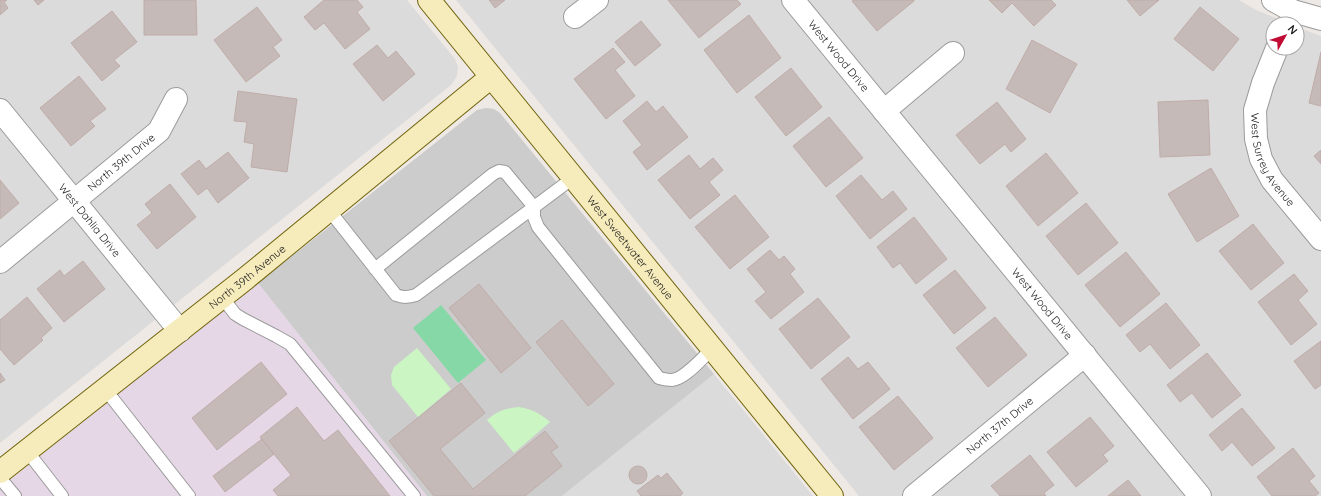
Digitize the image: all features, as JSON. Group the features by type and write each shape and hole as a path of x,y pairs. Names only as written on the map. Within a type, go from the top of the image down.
{"street":[{"name":"West Sweetwater Avenue","path":"429,0 832,496"},
{"path":"575,17 597,0"},
{"name":"West Wood Drive","path":"793,0 1200,496"},
{"path":"1273,0 1289,16"},
{"path":"1305,18 1321,19"},
{"path":"884,111 953,53"},
{"name":"West Surrey Avenue","path":"1274,56 1263,83 1255,110 1256,139 1262,160 1272,180 1321,239"},
{"name":"North 39th Avenue","path":"0,472 222,297 491,77"},
{"name":"North 39th Drive","path":"0,262 159,131 176,99"},
{"name":"West Dahlia Drive","path":"0,110 180,330"},
{"name":"North 37th Drive","path":"914,496 1085,355"}],"lane":[{"path":"376,269 493,174 499,171 505,172 534,207 534,217 538,226 659,378 671,380 679,378 688,372 712,349"},
{"path":"329,210 396,295 403,298 416,295 573,178"},
{"path":"222,297 235,314 290,344 414,496"},
{"path":"105,389 189,496"},
{"path":"27,451 62,496"},
{"path":"0,478 15,496"}],"shaded area":[{"path":"0,0 407,0 455,59 458,67 457,76 451,85 0,443"},
{"path":"456,0 1239,0 1256,10 1271,16 1265,16 1265,56 1305,56 1305,30 1321,36 1321,496 859,496"},
{"path":"486,108 494,109 500,113 714,374 562,496 427,496 258,283 477,110"},
{"path":"258,283 427,496 0,496 0,488"},
{"path":"714,374 813,496 562,496"}],"green space":[{"path":"441,305 486,360 458,383 413,328"},
{"path":"417,348 451,389 418,417 392,385 391,375 394,367"},
{"path":"518,407 536,412 550,422 514,453 487,420 501,411"}],"building":[{"path":"0,0 7,0 4,2 8,8 0,15"},
{"path":"34,0 44,0 38,5"},
{"path":"144,0 196,0 197,35 144,35"},
{"path":"324,0 357,0 363,7 357,12 370,29 345,49 324,23 315,30 304,17"},
{"path":"489,0 505,0 495,8"},
{"path":"668,0 737,0 741,4 699,38"},
{"path":"989,0 1051,0 1056,5 1034,26 1012,3 1002,13"},
{"path":"1127,0 1159,0 1140,16"},
{"path":"852,1 914,1 877,31"},
{"path":"257,7 282,40 273,47 280,56 246,82 214,40"},
{"path":"1200,7 1239,39 1213,71 1174,39"},
{"path":"112,11 137,42 114,60 120,66 102,81 71,43"},
{"path":"749,15 781,58 737,93 704,50"},
{"path":"641,21 661,45 635,66 615,42"},
{"path":"1032,40 1077,64 1050,113 1006,89"},
{"path":"377,45 388,58 396,51 415,74 383,101 353,64"},
{"path":"613,48 625,62 615,70 635,96 606,119 574,79"},
{"path":"1321,52 1321,106 1309,103"},
{"path":"791,68 822,107 786,136 755,97"},
{"path":"79,76 106,109 90,121 95,126 71,146 40,108"},
{"path":"238,91 297,99 287,172 251,167 254,144 244,142 247,122 234,121"},
{"path":"1208,100 1210,155 1160,157 1158,102"},
{"path":"647,101 656,112 663,106 688,137 647,170 633,152 642,145 623,121"},
{"path":"997,102 1026,139 1011,152 1005,144 980,164 956,135"},
{"path":"829,117 863,158 826,187 793,146"},
{"path":"1321,150 1321,164 1314,156"},
{"path":"228,152 249,178 218,203 207,188 198,195 181,174 199,160 206,169"},
{"path":"1046,153 1078,193 1038,226 1006,186"},
{"path":"689,155 700,169 713,158 723,170 709,182 720,195 690,219 658,180"},
{"path":"1211,168 1239,216 1197,242 1168,194"},
{"path":"861,175 882,200 893,191 907,209 870,239 836,196"},
{"path":"0,180 19,203 0,219"},
{"path":"170,184 196,217 157,249 137,225 152,213 145,204"},
{"path":"735,195 769,237 730,269 695,227"},
{"path":"1086,203 1118,243 1078,275 1046,236"},
{"path":"914,217 947,259 916,284 900,263 893,268 877,247"},
{"path":"1253,224 1284,263 1251,290 1219,251"},
{"path":"770,250 779,260 784,256 795,269 790,274 804,292 771,319 755,301 766,292 747,269"},
{"path":"1126,252 1160,294 1120,327 1085,285"},
{"path":"83,261 105,289 64,322 37,289 60,270 64,276"},
{"path":"955,270 986,308 954,334 923,295"},
{"path":"1294,274 1308,291 1298,300 1317,324 1291,345 1258,302"},
{"path":"479,284 531,348 501,373 449,308"},
{"path":"27,297 52,328 41,338 43,340 14,365 0,349 0,320"},
{"path":"818,298 850,337 811,369 779,329"},
{"path":"1166,303 1200,345 1170,369 1150,344 1140,352 1126,335"},
{"path":"995,317 1027,355 988,387 956,348"},
{"path":"562,320 614,384 588,406 536,342"},
{"path":"1321,341 1321,385 1315,389 1294,361"},
{"path":"1207,353 1241,395 1212,418 1192,393 1180,402 1167,385"},
{"path":"848,357 858,369 868,362 890,389 853,419 821,379"},
{"path":"261,362 287,394 217,450 192,418"},
{"path":"0,373 5,380 0,383"},
{"path":"461,383 485,413 440,449 473,489 545,431 558,447 551,452 562,466 525,496 434,496 389,441"},
{"path":"898,396 933,438 894,470 859,427"},
{"path":"297,407 324,441 338,430 390,496 278,496 273,490 291,475 260,437"},
{"path":"1242,408 1275,448 1252,466 1232,442 1222,451 1209,435"},
{"path":"1090,417 1114,446 1103,455 1108,461 1076,487 1047,452"},
{"path":"262,439 274,454 225,492 213,476"},
{"path":"1293,448 1315,476 1309,481 1319,493 1315,496 1272,496 1257,477"},
{"path":"1030,455 1054,485 1044,493 1046,496 1000,496 991,486"},
{"path":"638,466 644,469 647,475 644,481 638,484 632,481 629,475 632,469"},
{"path":"667,473 683,493 680,496 641,496 637,491 658,475 661,478"},
{"path":"1128,480 1141,496 1108,496"}]}
